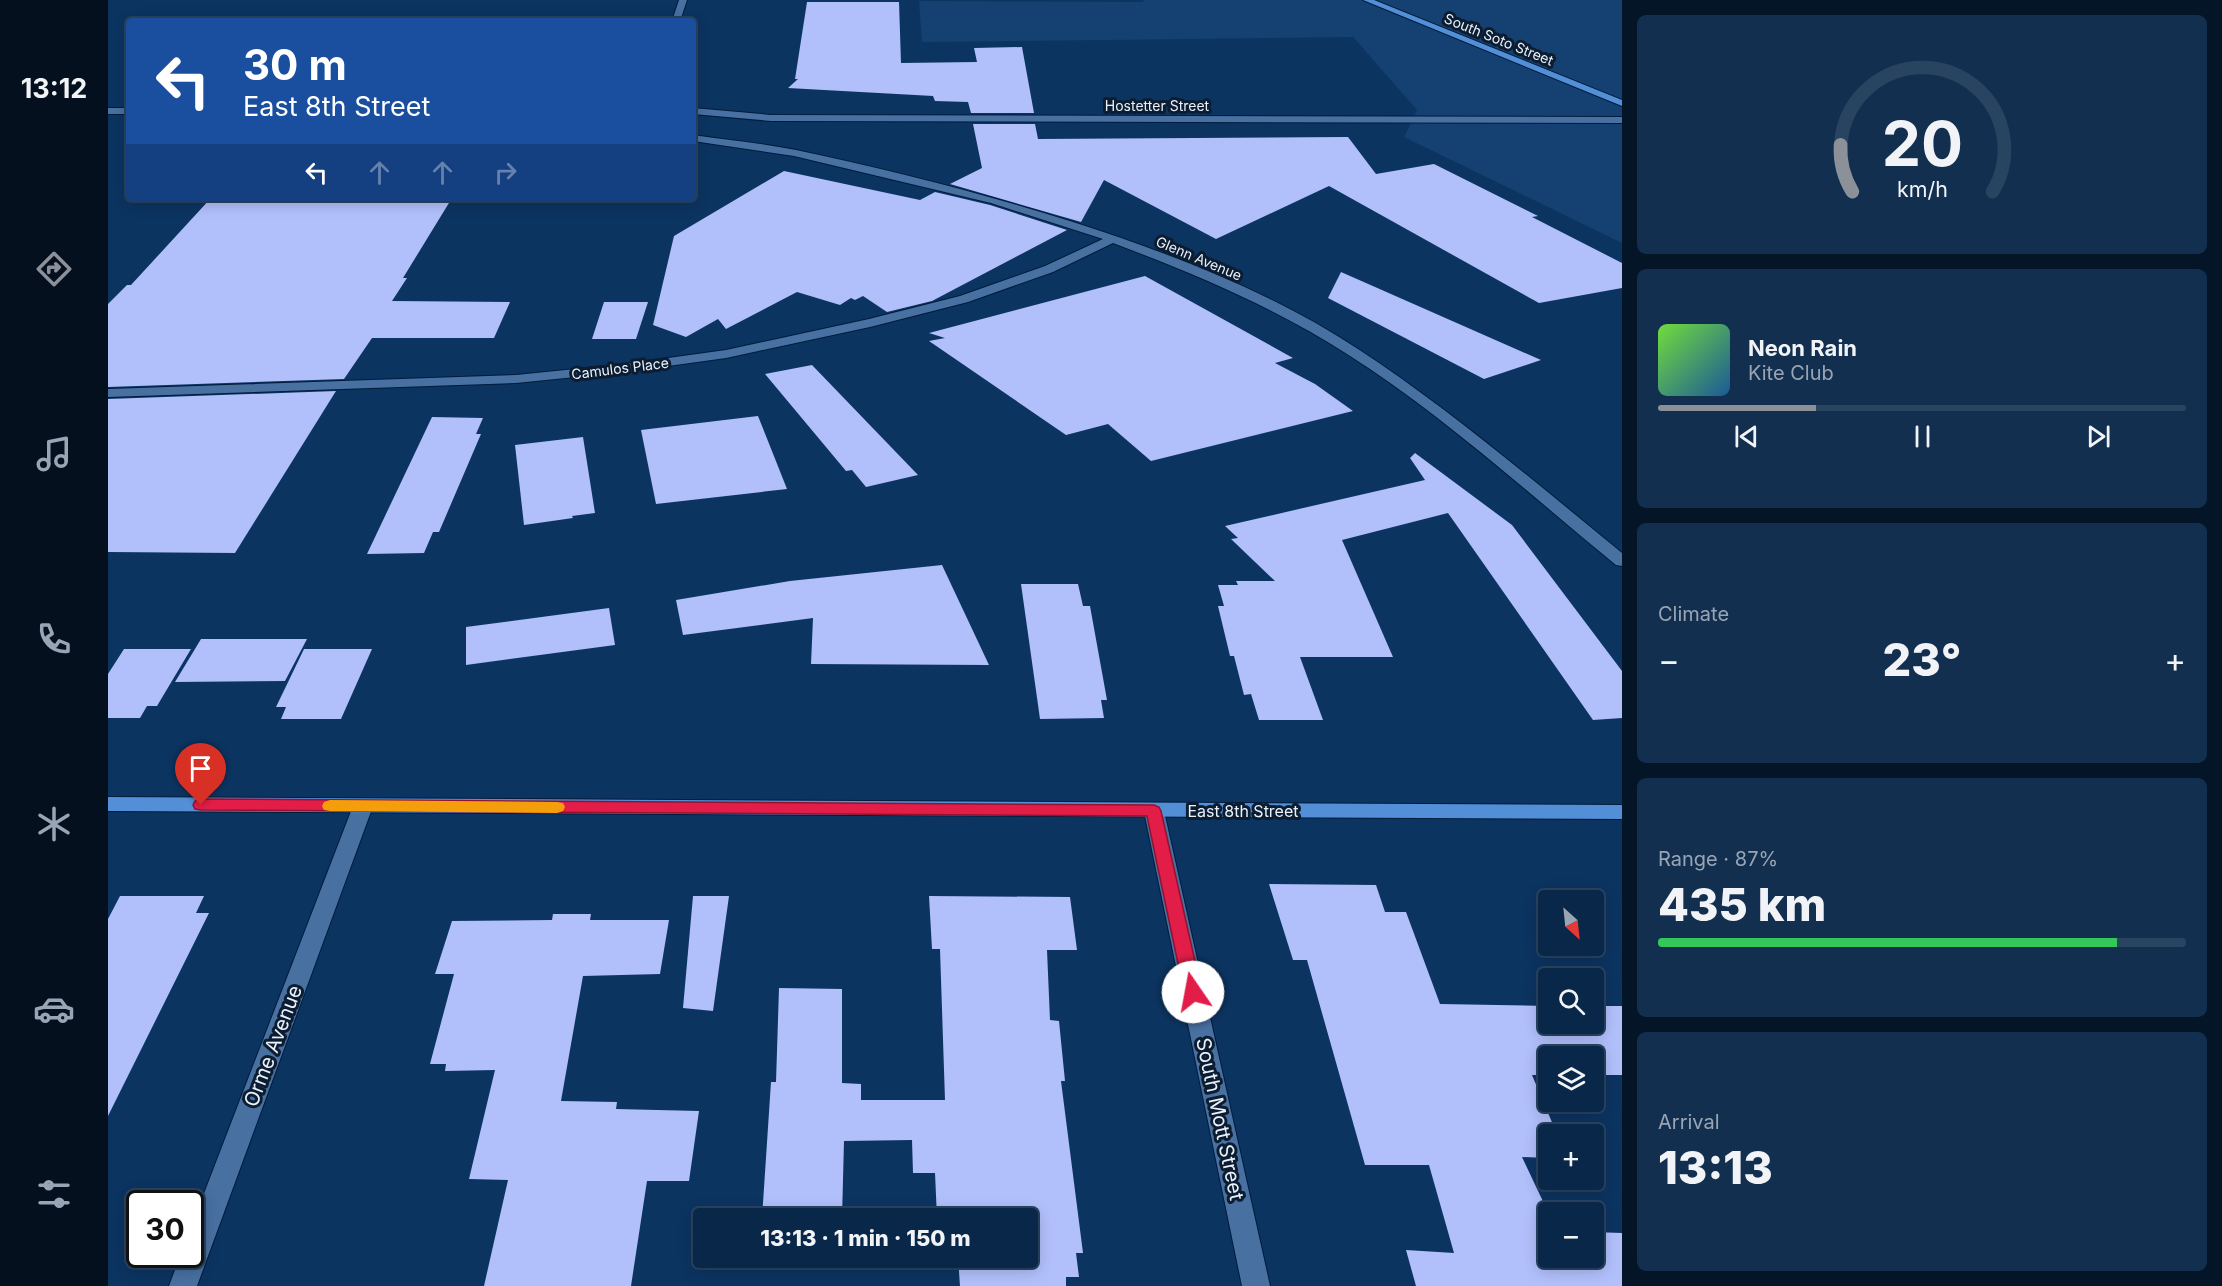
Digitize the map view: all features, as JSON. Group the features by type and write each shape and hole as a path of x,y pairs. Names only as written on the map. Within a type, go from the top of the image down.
{"main road":[{"name":"South Soto Street","path":"1367,0 1622,103"},
{"name":"East 8th Street","path":"108,804 1622,812"}],"street":[{"path":"677,18 683,0"},
{"path":"108,111 126,111"},
{"name":"Hostetter Street","path":"696,111 771,118 1622,120"},
{"name":"Glenn Avenue","path":"696,138 794,153 984,198 1113,239 1190,268 1276,307 1352,351 1434,408 1622,561"},
{"name":"Camulos Place","path":"108,393 516,379 625,368 726,354 870,323 964,299 1049,269 1113,239"},
{"name":"Orme Avenue","path":"183,1286 363,806"},
{"name":"South Mott Street","path":"1154,811 1256,1286"}],"shaded area":[{"path":"1143,0 1622,0 1622,243 1404,137 1417,110 1353,37 922,42 919,1 1144,2"}],"building":[{"path":"807,2 899,2 901,63 977,62 974,48 1022,47 1034,113 971,113 968,102 935,101 933,96 788,88 798,79 795,79"},
{"path":"973,124 1035,124 1038,139 1348,137 1376,174 1434,164 1538,216 1532,217 1622,263 1622,288 1539,303 1329,186 1216,239 1104,180 1081,222 950,184 982,168"},
{"path":"784,171 920,200 935,192 990,205 1067,230 932,301 887,312 863,296 855,300 851,298 840,305 797,292 726,329 718,319 686,337 653,325 674,236"},
{"path":"208,201 450,201 403,278 407,278 392,301 510,302 494,338 372,338 344,379 108,387 108,304 127,285 131,285"},
{"path":"1341,272 1541,360 1484,379 1328,298"},
{"path":"1145,276 1293,358 1275,363 1315,384 1353,411 1151,461 1108,424 1066,435 929,341 945,338 929,333"},
{"path":"604,302 648,302 636,339 592,339"},
{"path":"812,365 918,475 866,487 852,470 846,471 765,374"},
{"path":"336,391 235,553 108,552 108,399"},
{"path":"758,416 787,489 656,504 641,430"},
{"path":"432,417 483,418 476,434 481,434 439,532 433,532 424,553 367,554"},
{"path":"583,437 595,513 524,525 515,445"},
{"path":"1415,453 1512,525 1622,671 1622,718 1593,720 1448,513 1342,540 1393,657 1300,657 1323,720 1259,720 1251,694 1244,695 1234,656 1230,656 1218,606 1224,606 1218,585 1238,585 1236,581 1275,581 1231,539 1238,538 1225,526 1425,480 1410,458"},
{"path":"942,565 989,665 811,664 813,618 683,635 676,600 790,581"},
{"path":"1021,584 1078,584 1083,606 1090,606 1107,700 1101,700 1104,718 1040,719"},
{"path":"609,608 615,645 466,665 466,627"},
{"path":"201,639 307,639 285,681 175,682"},
{"path":"124,649 191,649 157,706 147,706 140,718 108,718 108,674"},
{"path":"304,649 372,649 341,719 281,719 286,707 276,707"},
{"path":"1269,884 1376,885 1385,912 1406,912 1440,1004 1538,1006 1538,1034 1604,1034 1604,1006 1622,1006 1622,1075 1604,1075 1604,1046 1538,1046 1538,1075 1532,1075 1538,1089 1538,1112 1548,1112 1553,1124 1538,1124 1538,1158 1522,1157 1543,1202 1538,1202 1538,1268 1604,1268 1604,1232 1622,1233 1622,1286 1416,1286 1406,1250 1454,1253 1429,1165 1365,1165 1307,960 1293,960"},
{"path":"120,896 204,896 196,913 209,913 108,1116 108,919"},
{"path":"693,896 729,896 713,1011 683,1008"},
{"path":"929,896 1070,897 1077,950 1047,950 1050,1020 1059,1021 1065,1081 1061,1081 1083,1253 1076,1253 1079,1277 1066,1277 1066,1286 960,1286 959,1268 1038,1268 1038,1208 937,1208 935,1173 913,1173 912,1140 844,1141 842,1208 763,1208 771,1082 776,1082 779,988 842,989 842,1083 861,1084 861,1100 945,1100 940,949 932,949"},
{"path":"553,914 591,914 590,920 669,920 660,974 583,976 561,1101 617,1102 616,1109 699,1111 689,1181 647,1181 631,1286 484,1286 508,1180 469,1179 495,1070 445,1071 446,1064 430,1064 454,974 435,974 452,921 552,920"}],"slow traffic":[{"path":"330,806 557,807"}],"route":[{"path":"201,805 1154,811 1193,992"}]}
